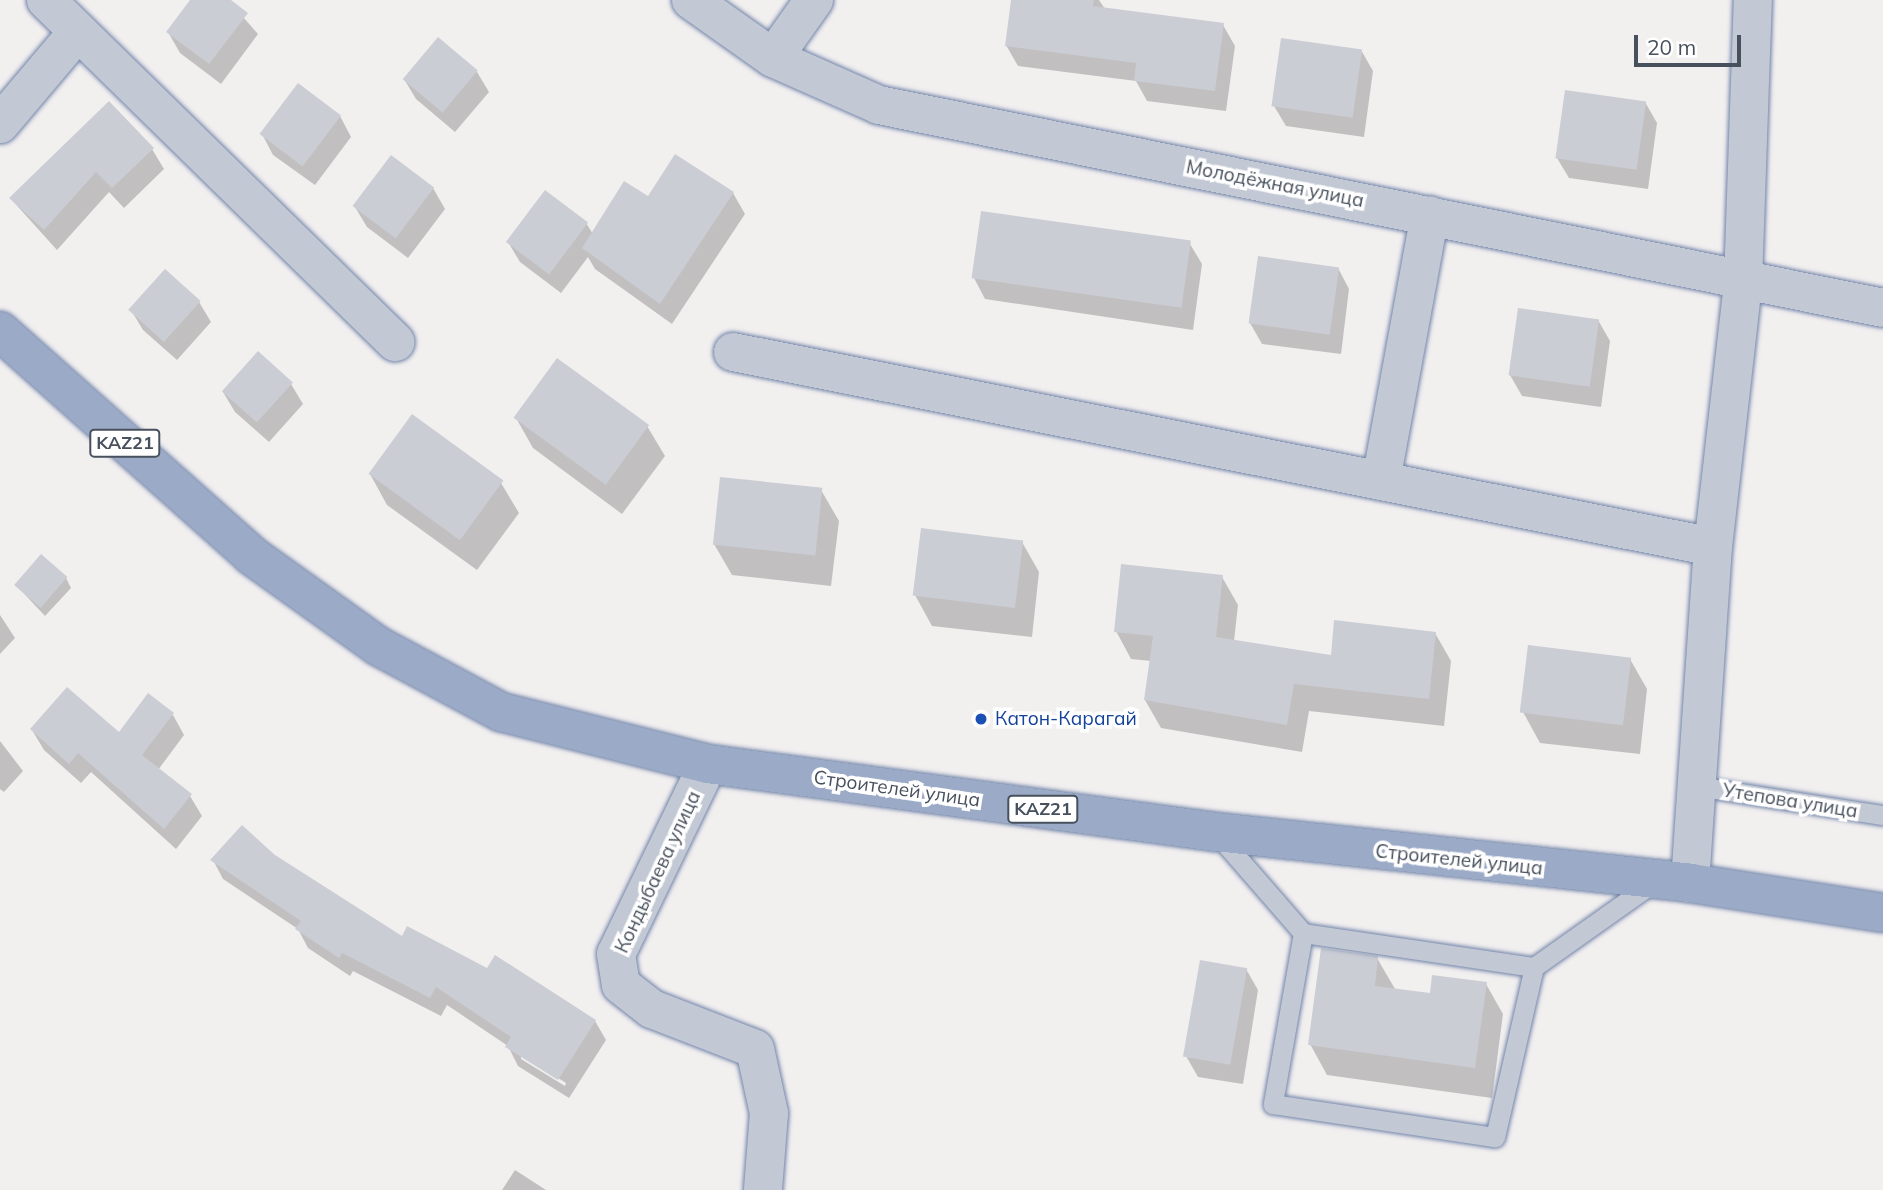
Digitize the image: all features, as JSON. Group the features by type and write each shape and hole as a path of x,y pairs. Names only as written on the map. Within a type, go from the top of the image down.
{"highway":[{"name":"Строителей улица","path":"0,331 251,555 378,646 501,712 708,764 1216,832 1672,882 1874,909"}],"street":[{"path":"46,0 395,342"},
{"name":"Молодёжная улица","path":"691,0 773,58 879,105 1430,215 1743,282 1883,308"},
{"path":"773,58 814,0"},
{"path":"1672,882 1697,786 1713,547 1743,282 1753,0"},
{"path":"0,124 77,33"},
{"path":"1381,481 1430,215"},
{"path":"733,352 1713,547"},
{"name":"Кондыбаева улица","path":"708,764 616,954 621,985 652,1009 755,1049 769,1113 763,1190"}],"lane":[{"name":"Утепова улица","path":"1697,786 1883,815"},
{"path":"1216,832 1303,933 1534,967 1672,882"},
{"path":"1303,933 1273,1104 1495,1137 1534,967"}],"building":[{"path":"190,0 231,0 248,13 209,64 166,32"},
{"path":"1011,0 1094,0 1093,6 1224,23 1215,91 1134,81 1136,63 1005,46"},
{"path":"438,37 478,70 442,113 403,79"},
{"path":"1281,38 1362,49 1353,118 1271,106"},
{"path":"298,83 341,115 303,167 259,134"},
{"path":"1565,90 1646,101 1637,170 1555,158"},
{"path":"109,101 154,148 112,188 96,172 44,230 9,198"},
{"path":"675,154 734,192 660,304 582,248 624,181 648,196"},
{"path":"391,155 434,187 396,239 352,206"},
{"path":"545,190 588,222 549,274 506,242"},
{"path":"981,211 1191,241 1181,308 972,278"},
{"path":"1258,256 1339,267 1330,335 1249,323"},
{"path":"165,269 201,301 164,342 128,310"},
{"path":"1518,308 1599,319 1590,387 1509,375"},
{"path":"258,351 293,382 257,423 222,391"},
{"path":"557,358 649,425 606,485 514,418"},
{"path":"412,414 503,480 460,540 369,474"},
{"path":"720,477 822,488 815,555 713,545"},
{"path":"921,528 1023,541 1015,608 913,595"},
{"path":"41,554 67,577 41,608 14,585"},
{"path":"1121,564 1223,575 1216,637 1331,655 1334,620 1436,632 1429,699 1294,684 1287,725 1144,700 1153,636 1114,632"},
{"path":"1528,645 1631,658 1623,725 1520,712"},
{"path":"67,687 119,732 148,693 174,713 142,755 192,794 164,829 78,753 69,764 30,729"},
{"path":"242,825 275,855 402,936 407,926 487,968 495,955 596,1020 558,1080 505,1047 511,1037 436,987 430,998 342,953 339,958 295,929 301,921 210,860"},
{"path":"1321,948 1378,956 1375,986 1430,993 1432,975 1487,982 1475,1068 1308,1045"},
{"path":"1200,960 1247,968 1230,1065 1183,1057"}],"place":[{"name":"Катон-Карагай","path":"981,719"}]}
